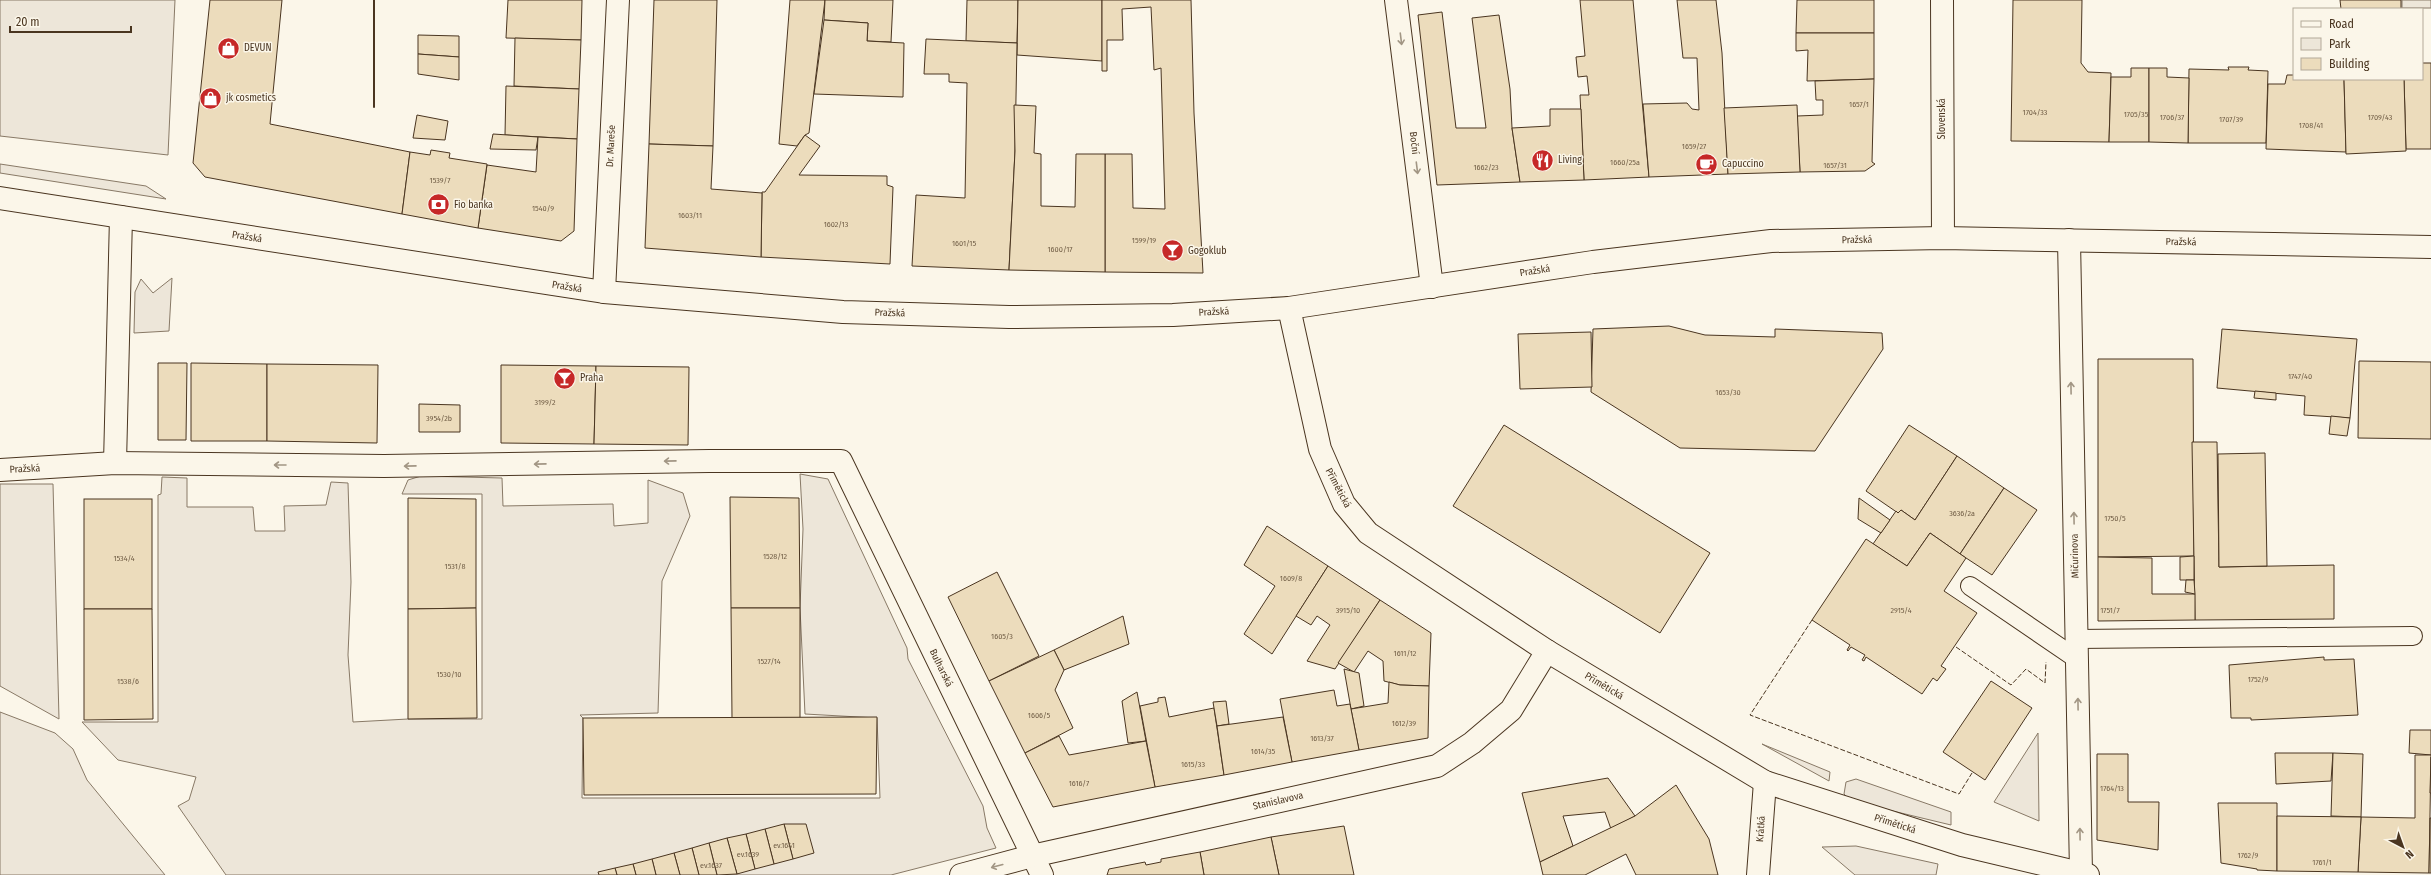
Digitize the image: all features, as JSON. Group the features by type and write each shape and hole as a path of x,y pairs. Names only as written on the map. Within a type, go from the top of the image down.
{"street":[{"name":"Dr. Mareše","path":"604,292 618,0"},
{"name":"Boční","path":"1396,0 1432,287"},
{"name":"Slovenská","path":"1942,0 1943,238"},
{"name":"Pražská","path":"0,198 604,292 843,312 1009,317 1173,314 1289,308 1593,262 1770,241 1943,238 2431,247"},
{"path":"115,463 121,217"},
{"name":"Mičurinova","path":"2069,240 2077,649 2084,874"},
{"name":"Přímětická","path":"1289,308 1320,450 1344,504 1368,533 1547,652 1765,782 1962,845 2084,874"},
{"name":"Pražská","path":"0,470 115,463 384,466 709,461 841,461"},
{"name":"Bulharská","path":"841,461 1037,866"},
{"name":"Stanislavova","path":"961,875 1037,866 1437,766 1472,743 1511,710 1547,652"},
{"name":"Krátká","path":"1758,875 1765,782"}],"lane":[{"path":"1970,586 2077,649 2413,636"}],"green space":[{"path":"0,0 175,0 168,155 0,136"},
{"path":"2402,0 2431,0 2431,8 2402,8"},
{"path":"0,164 146,186 166,199 0,173"},
{"path":"172,278 169,331 134,333 135,292 141,279 153,293"},
{"path":"800,474 828,479 907,648 908,659 983,806 987,828 996,848 891,875 226,875 178,806 189,800 196,777 118,760 82,722 158,722 158,495 161,494 162,477 187,478 187,507 253,507 255,531 285,531 284,506 326,505 331,482 348,483 351,582 348,655 353,722 408,719 482,719 482,494 402,494 408,480 421,476 502,478 503,506 613,504 614,526 648,523 648,480 683,493 690,516 662,581 658,713 580,715 583,718 582,798 880,798 877,718 805,714 800,608 803,529"},
{"path":"0,484 53,484 59,719 0,686"},
{"path":"0,712 55,733 73,749 87,780 165,875 0,875"},
{"path":"2038,733 2039,821 1994,802"},
{"path":"1762,744 1830,772 1829,781"},
{"path":"1856,779 1951,812 1951,825 1851,801 1844,794 1846,782"},
{"path":"1856,846 1938,864 1936,875 1855,875 1822,847"}],"building":[{"path":"210,0 282,0 270,124 410,152 402,214 205,177 193,163"},
{"path":"508,0 582,0 581,40 506,38"},
{"path":"654,0 717,0 713,146 649,144"},
{"path":"790,0 825,0 809,133 805,135 797,146 779,144"},
{"path":"825,0 893,0 891,42 867,41 868,23 824,20"},
{"path":"967,0 1018,0 1017,43 966,41"},
{"path":"1018,0 1102,0 1102,61 1017,55"},
{"path":"1102,0 1191,0 1194,113 1203,273 1105,272 1105,154 1132,154 1133,208 1165,209 1161,68 1154,70 1151,7 1122,9 1123,40 1107,40 1107,71 1102,71"},
{"path":"1580,0 1633,0 1649,177 1584,180 1580,95 1589,95 1587,76 1578,77 1576,57 1585,56"},
{"path":"1677,0 1716,0 1722,53 1728,174 1649,177 1643,104 1687,103 1692,109 1699,110 1697,58 1683,58"},
{"path":"1797,0 1874,0 1874,33 1796,33"},
{"path":"2013,0 2082,0 2081,63 2088,72 2111,73 2109,142 2011,141"},
{"path":"2340,0 2401,0 2401,8 2341,8"},
{"path":"1442,12 1456,128 1486,128 1472,18 1499,15 1510,89 1512,128 1520,182 1437,185 1418,15"},
{"path":"824,20 868,23 867,41 904,43 903,97 814,94"},
{"path":"1796,33 1874,33 1874,79 1807,81 1808,50 1796,51"},
{"path":"418,35 459,36 459,57 418,54"},
{"path":"515,38 581,40 579,89 514,86"},
{"path":"926,39 1017,43 1015,151 1009,270 912,266 916,195 965,198 967,83 949,82 949,74 924,74"},
{"path":"418,54 459,57 459,80 418,74"},
{"path":"2423,63 2431,63 2431,149 2406,149 2404,80 2423,80"},
{"path":"2228,67 2249,67 2248,70 2268,71 2266,143 2188,143 2189,69 2229,70"},
{"path":"2131,68 2149,68 2149,142 2109,142 2111,77 2131,77"},
{"path":"2149,68 2167,68 2167,77 2189,78 2188,143 2149,142"},
{"path":"2287,75 2293,75 2293,80 2344,80 2346,152 2266,149 2268,84 2285,84"},
{"path":"1874,79 1872,162 1875,164 1865,171 1800,172 1797,116 1823,115 1823,100 1816,100 1815,81"},
{"path":"2344,80 2404,80 2406,151 2346,154"},
{"path":"506,86 579,89 577,139 505,135"},
{"path":"1014,105 1036,106 1034,153 1041,154 1041,206 1075,207 1076,154 1105,154 1105,272 1009,270 1015,151"},
{"path":"1797,105 1800,172 1728,174 1724,108"},
{"path":"1550,109 1581,109 1584,180 1520,182 1512,128 1550,126"},
{"path":"417,115 448,121 445,140 413,138"},
{"path":"493,134 538,137 536,150 490,149"},
{"path":"805,135 820,146 799,175 887,176 887,185 893,187 890,264 761,257 762,192 765,192"},
{"path":"538,137 577,139 574,231 561,241 478,228 487,165 536,172"},
{"path":"649,144 713,146 711,189 762,193 761,257 645,248"},
{"path":"431,150 450,153 449,158 487,164 478,228 402,214 410,152 430,155"},
{"path":"1669,326 1705,335 1775,337 1775,329 1882,333 1883,349 1815,451 1680,448 1591,392 1593,329"},
{"path":"2222,329 2357,339 2350,418 2304,415 2305,396 2217,388"},
{"path":"1591,332 1592,387 1520,389 1518,334"},
{"path":"2098,359 2193,359 2194,556 2098,557"},
{"path":"2359,361 2431,362 2431,439 2358,438"},
{"path":"158,363 187,363 186,440 158,440"},
{"path":"191,363 267,364 267,441 191,441"},
{"path":"267,364 378,365 377,443 267,441"},
{"path":"501,365 596,366 594,444 501,443"},
{"path":"596,366 689,367 688,445 594,444"},
{"path":"2255,391 2276,393 2276,400 2254,398"},
{"path":"419,404 460,405 460,432 419,432"},
{"path":"2331,416 2350,418 2347,436 2329,434"},
{"path":"1504,425 1710,553 1660,633 1453,506"},
{"path":"1909,425 1957,456 1915,520 1901,510 1898,513 1866,491"},
{"path":"2192,442 2217,442 2219,567 2334,565 2334,619 2195,620"},
{"path":"2265,453 2267,566 2219,567 2218,454"},
{"path":"1957,456 2004,488 1960,554 1930,533 1907,566 1873,544 1896,511 1898,513 1901,510 1915,520"},
{"path":"2004,488 2037,510 1992,575 1960,554"},
{"path":"730,497 799,498 800,608 731,608"},
{"path":"408,498 476,499 476,608 408,609"},
{"path":"1859,498 1890,520 1881,533 1858,519"},
{"path":"84,499 152,499 152,609 84,609"},
{"path":"1267,526 1328,566 1272,654 1244,634 1275,586 1244,565"},
{"path":"1930,533 1966,558 1944,591 1977,613 1941,666 1946,669 1937,681 1933,678 1922,694 1866,657 1864,661 1862,660 1865,655 1851,647 1848,651 1847,650 1850,645 1812,620 1866,539 1907,566"},
{"path":"2194,556 2194,580 2180,580 2180,557"},
{"path":"2098,557 2152,558 2152,594 2195,594 2195,620 2098,621"},
{"path":"1328,566 1380,600 1335,669 1307,661 1330,625 1317,616 1311,625 1296,616"},
{"path":"997,572 1039,656 989,681 948,597"},
{"path":"2186,580 2194,580 2195,594 2185,592"},
{"path":"1380,600 1431,633 1429,686 1400,685 1384,681 1383,661 1368,651 1354,672 1338,663"},
{"path":"476,608 477,718 408,719 408,609"},
{"path":"731,608 800,608 800,718 732,718"},
{"path":"84,609 152,609 153,719 84,720"},
{"path":"1123,616 1129,644 1064,670 1054,650"},
{"path":"1054,650 1064,670 1055,690 1073,728 1025,753 989,681"},
{"path":"2324,657 2324,660 2354,659 2358,715 2251,720 2251,718 2231,718 2229,665"},
{"path":"1344,669 1359,673 1364,706 1351,709"},
{"path":"1991,681 2032,708 1985,780 1943,752"},
{"path":"1389,682 1400,685 1429,686 1428,738 1359,750 1351,709 1388,703"},
{"path":"1334,690 1337,706 1350,704 1359,750 1292,762 1280,699"},
{"path":"1137,692 1146,741 1128,743 1122,701"},
{"path":"1165,697 1169,717 1214,708 1224,775 1155,787 1140,706 1158,702 1158,698"},
{"path":"1226,701 1229,724 1217,726 1213,702"},
{"path":"877,717 876,794 584,795 583,718"},
{"path":"1283,717 1292,762 1224,775 1217,726"},
{"path":"2410,730 2431,730 2431,755 2409,753"},
{"path":"1059,736 1069,755 1146,741 1155,787 1053,807 1025,753"},
{"path":"2275,753 2333,753 2331,781 2276,784"},
{"path":"2333,753 2363,754 2361,817 2331,816"},
{"path":"2097,754 2128,754 2128,802 2159,802 2158,850 2097,840"},
{"path":"2415,755 2431,755 2429,873 2358,872 2361,817 2415,818"},
{"path":"2431,757 2431,793 2430,793"},
{"path":"1608,778 1635,816 1611,829 1605,812 1563,816 1573,846 1540,862 1522,793"},
{"path":"1676,785 1709,839 1718,875 1636,875 1626,854 1585,875 1543,875 1540,862 1635,816"},
{"path":"2218,803 2277,803 2277,871 2257,870 2221,863"},
{"path":"2277,816 2361,817 2358,872 2277,871"},
{"path":"2430,818 2431,873 2429,873"},
{"path":"784,824 806,824 814,853 793,859"},
{"path":"784,824 793,859 774,864 765,829"},
{"path":"1344,826 1354,875 1279,875 1271,837"},
{"path":"765,829 774,864 755,869 746,834"},
{"path":"746,834 755,869 737,874 727,838"},
{"path":"1271,837 1279,875 1204,875 1200,852"},
{"path":"727,838 737,874 717,875 709,843"},
{"path":"709,843 717,875 699,875 692,848"},
{"path":"692,848 699,875 680,875 674,853"},
{"path":"1200,852 1204,875 1107,875 1109,869 1145,862 1146,865 1161,862 1161,859"},
{"path":"674,853 680,875 656,875 652,859"},
{"path":"652,859 656,875 636,875 633,864"},
{"path":"633,864 636,875 617,875 615,868"},
{"path":"615,868 617,875 599,875 598,872"}],"fence":[{"path":"1812,620 1750,715 1959,794 1972,773"},
{"path":"1956,647 2011,685 2026,669 2045,683 2046,662"}],"wall":[{"path":"374,0 374,107"}],"place":[{"name":"DEVUN","path":"229,48"},
{"name":"jk cosmetics","path":"211,98"},
{"name":"Living","path":"1542,160"},
{"name":"Capuccino","path":"1706,164"},
{"name":"Fio banka","path":"439,205"},
{"name":"Gogoklub","path":"1172,251"},
{"name":"Praha","path":"564,378"}]}
